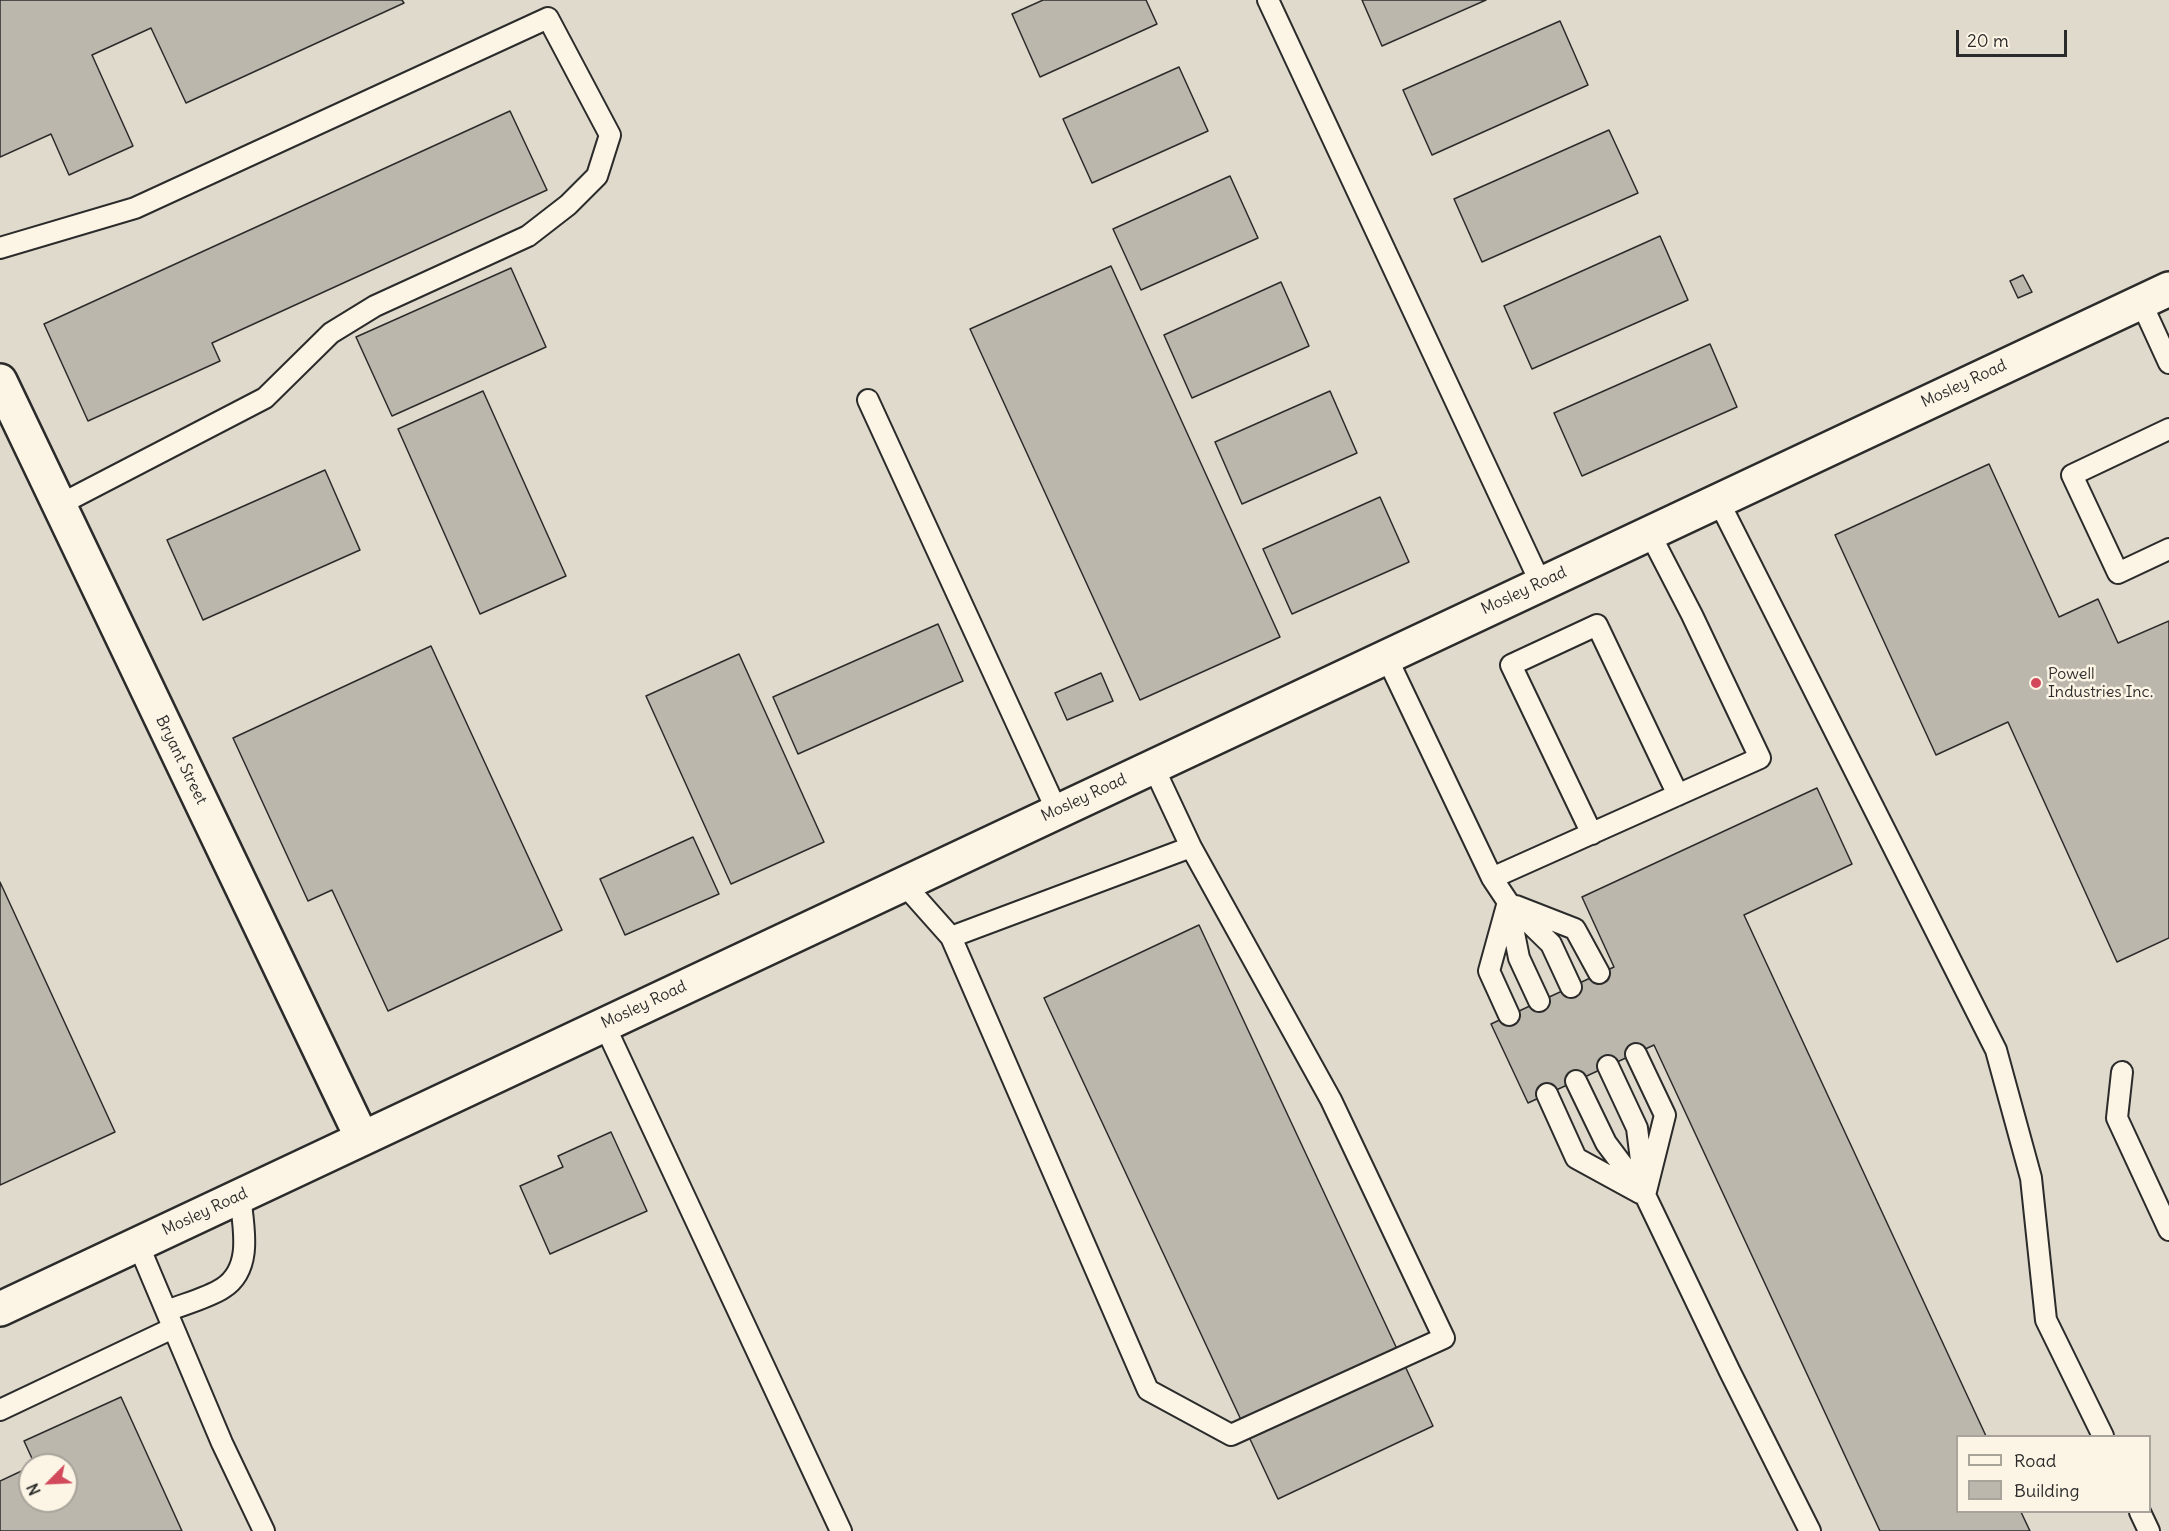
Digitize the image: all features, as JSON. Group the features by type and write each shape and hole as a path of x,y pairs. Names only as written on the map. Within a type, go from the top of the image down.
{"street":[{"name":"Mosley Road","path":"0,1309 2155,296"},
{"name":"Bryant Street","path":"0,381 362,1138"}],"lane":[{"path":"1268,0 1541,584"},
{"path":"0,248 135,208 548,18 610,135 597,176 568,205 528,236 375,306 331,333 265,398 60,505"},
{"path":"2155,296 2169,363"},
{"path":"868,400 1057,811"},
{"path":"2169,429 2072,475 2118,573 2169,549"},
{"path":"1718,500 1996,1050 2031,1178 2046,1320 2102,1435"},
{"path":"1492,878 1760,758 1692,615 1649,532"},
{"path":"1592,834 1511,665 1597,624 1678,795"},
{"path":"1386,656 1492,878 1508,902 1551,944 1571,987"},
{"path":"903,883 951,937 1148,1390 1231,1435 1444,1338 1331,1100 1191,847 1153,766"},
{"path":"951,937 1191,847"},
{"path":"1508,902 1575,929 1599,973"},
{"path":"1508,902 1519,958 1539,1001"},
{"path":"1508,902 1489,971 1509,1015"},
{"path":"604,1024 841,1531"},
{"path":"1636,1054 1665,1115 1645,1195"},
{"path":"1608,1066 1637,1128 1645,1195"},
{"path":"2122,1072 2117,1118 2169,1230"},
{"path":"1576,1081 1606,1143 1645,1195 1810,1531"},
{"path":"1547,1094 1576,1158 1645,1195"},
{"path":"0,1410 224,1288 239,1269 245,1242 240,1196"},
{"path":"138,1244 222,1443 264,1531"},
{"path":"2140,1513 2149,1531"}],"shaded area":[{"path":"0,0 2169,0 2169,1531 0,1531"}],"building":[{"path":"0,0 402,0 404,3 186,103 151,28 92,55 133,146 69,175 51,134 0,157"},
{"path":"1043,0 1146,0 1157,24 1040,77 1012,14"},
{"path":"1362,0 1486,0 1382,46"},
{"path":"1560,21 1588,85 1432,155 1403,90"},
{"path":"1179,67 1208,131 1092,183 1063,119"},
{"path":"510,111 547,190 212,343 220,361 88,421 44,324"},
{"path":"1609,130 1638,193 1482,262 1454,199"},
{"path":"1230,176 1258,238 1141,290 1113,229"},
{"path":"1660,236 1688,300 1532,369 1504,306"},
{"path":"1111,266 1280,637 1140,700 970,329"},
{"path":"511,268 546,347 392,416 356,337"},
{"path":"2023,275 2032,292 2018,298 2010,281"},
{"path":"1281,282 1309,346 1192,398 1164,335"},
{"path":"1710,344 1737,407 1582,476 1554,413"},
{"path":"483,391 566,576 480,614 398,429"},
{"path":"1330,391 1357,453 1242,504 1215,442"},
{"name":"Powell Industries Inc.","path":"1989,464 2059,617 2098,599 2118,643 2169,621 2169,938 2117,962 2008,722 1936,755 1835,535"},
{"path":"325,470 360,550 203,620 167,540"},
{"path":"1380,497 1409,562 1292,614 1263,549"},
{"path":"938,624 963,681 798,754 773,697"},
{"path":"431,646 562,930 388,1011 332,890 308,901 233,738"},
{"path":"739,654 824,842 731,884 646,696"},
{"path":"1101,673 1113,701 1067,720 1055,693"},
{"path":"1817,788 1852,864 1744,915 1986,1435 1956,1435 1956,1513 2021,1513 2030,1531 1880,1531 1654,1045 1528,1103 1491,1024 1614,967 1582,897"},
{"path":"693,837 719,894 625,935 600,879"},
{"path":"0,882 115,1132 0,1185"},
{"path":"1199,925 1433,1426 1278,1499 1044,998"},
{"path":"611,1132 647,1211 550,1254 520,1186 563,1167 558,1156"},
{"path":"121,1397 182,1531 0,1531 0,1481 18,1473 18,1513 78,1513 78,1453 30,1453 24,1441"}],"place":[{"name":"Powell Industries Inc.","path":"2036,683"}]}
